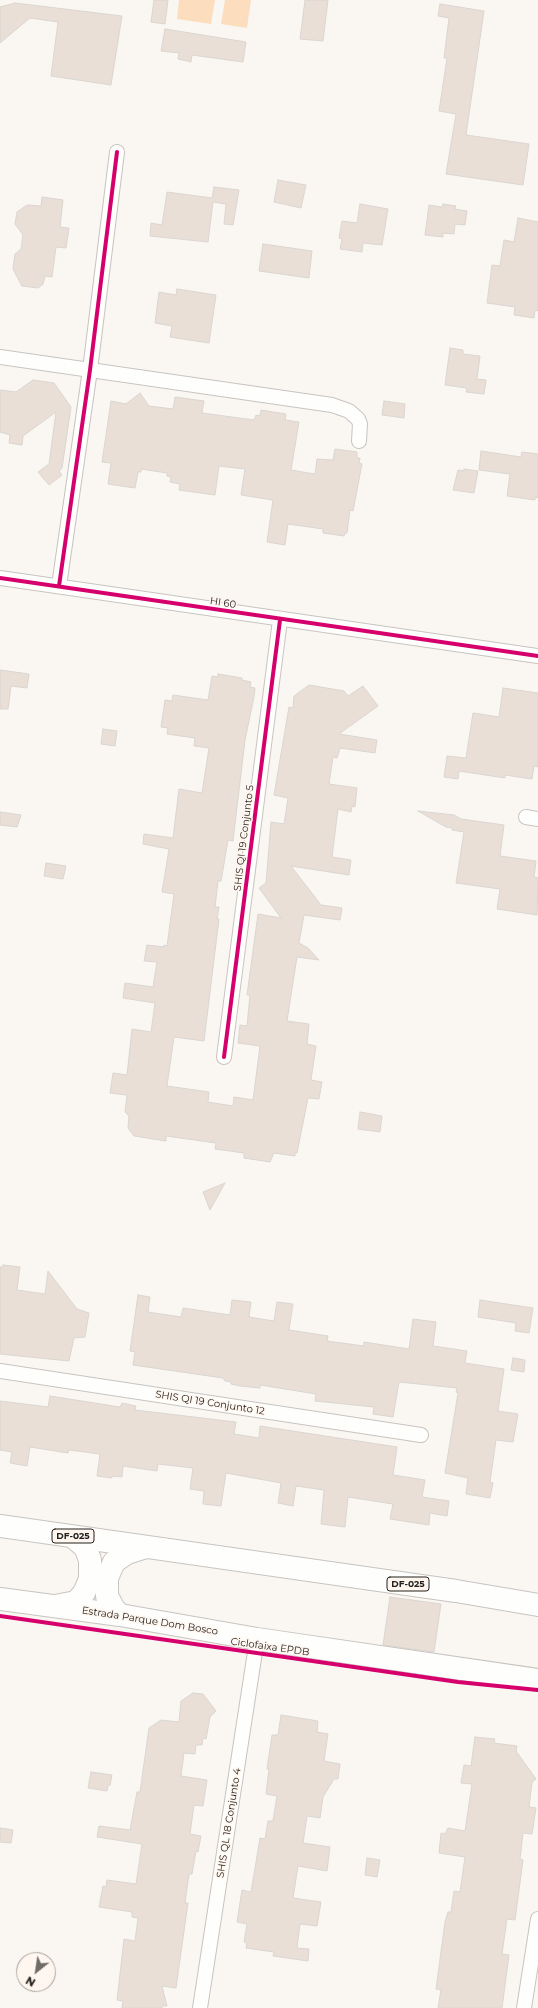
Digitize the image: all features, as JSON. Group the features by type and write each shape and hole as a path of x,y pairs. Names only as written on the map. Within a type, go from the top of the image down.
{"main road":[{"name":"DF-025","path":"0,1526 456,1591 538,1605"},
{"path":"52,1606 76,1602 84,1593 90,1579 90,1560 85,1547 72,1536"},
{"path":"120,1616 114,1609 107,1596 107,1578 114,1562 127,1553 146,1547"},
{"name":"Estrada Parque Dom Bosco","path":"0,1599 120,1616 257,1639 538,1680"}],"street":[{"path":"59,586 90,370 117,152"},
{"path":"0,357 332,405 349,411 358,418 360,424 358,441"},
{"name":"HI 60","path":"0,578 280,620 538,656"},
{"name":"SHIS QI 19 Conjunto 5","path":"224,1058 280,620"},
{"name":"SHIS QI 19 Conjunto 12","path":"0,1371 421,1435"},
{"name":"SHIS QL 18 Conjunto 4","path":"200,2008 257,1639"},
{"path":"524,2008 538,1919"}],"shaded area":[{"path":"179,0 215,0 211,24 177,19"},
{"path":"225,0 251,0 247,28 221,24"}],"building":[{"path":"154,0 168,0 165,24 151,22"},
{"path":"305,0 328,0 323,41 300,39"},
{"path":"15,3 122,16 111,85 51,76 58,22 30,18 0,43 0,7"},
{"path":"440,4 484,11 466,135 529,144 523,185 446,174 456,114 439,111 447,58 444,58 449,18 438,16"},
{"path":"165,29 246,42 243,62 192,55 191,62 178,59 179,53 161,51"},
{"path":"278,180 306,185 301,208 274,202"},
{"path":"214,187 239,190 233,225 224,224 226,204 213,202 208,242 150,236 151,223 162,225 167,192 212,198"},
{"path":"42,197 63,200 60,227 69,228 66,248 56,247 52,277 45,276 43,284 38,288 22,286 13,269 15,254 21,249 23,235 15,224 17,212 27,205 41,206"},
{"path":"360,204 388,209 382,245 363,243 362,252 340,249 342,239 339,238 342,221 357,223"},
{"path":"443,204 456,206 455,209 467,211 465,225 455,224 454,234 443,233 443,237 425,235 429,205 442,207"},
{"path":"518,218 538,222 538,311 535,310 534,318 514,315 515,307 487,303 492,265 500,266 504,240 514,242"},
{"path":"263,244 312,251 309,278 259,271"},
{"path":"177,289 216,295 209,343 170,337 172,326 155,323 159,292 176,295"},
{"path":"450,348 463,350 463,354 480,356 477,379 486,380 484,394 466,392 467,388 445,385"},
{"path":"33,380 54,383 71,407 62,468 59,471 62,475 49,485 38,472 49,464 56,412 23,436 22,445 9,443 10,435 0,432 0,390 16,392"},
{"path":"140,393 149,406 173,409 175,397 204,401 202,413 254,420 256,415 260,416 261,410 286,414 285,420 299,422 291,470 315,474 317,459 333,460 335,449 357,452 357,458 360,458 359,463 362,464 353,511 350,510 347,533 345,533 344,536 323,533 323,529 288,524 285,545 267,542 273,500 241,495 245,469 219,466 215,495 179,490 180,484 170,482 171,477 167,476 167,473 141,469 141,472 138,472 135,488 108,484 111,463 102,462 111,401 126,404"},
{"path":"384,401 405,404 404,418 382,415"},
{"path":"481,451 521,457 522,452 538,454 538,498 535,497 535,500 507,496 510,474 479,470"},
{"path":"464,469 478,471 474,493 453,490 458,470 464,471"},
{"path":"0,670 29,674 27,688 11,686 8,709 0,709"},
{"path":"218,674 242,678 242,680 251,682 250,687 255,688 254,697 245,740 233,841 228,840 221,881 218,881 215,907 219,907 217,919 219,919 204,1041 174,1037 167,1086 209,1092 208,1102 233,1106 234,1097 253,1100 260,1046 238,1043 240,1025 247,1026 250,995 247,995 258,914 281,918 259,888 266,883 271,822 284,824 288,798 274,795 289,707 293,708 294,696 309,685 344,691 348,696 363,686 378,706 339,734 377,740 375,753 340,748 337,758 333,757 329,784 357,788 355,807 352,806 351,812 338,809 332,857 351,860 349,875 291,866 321,905 342,908 340,920 304,915 299,943 308,948 319,960 297,957 287,1021 309,1024 307,1044 316,1046 311,1080 322,1082 319,1099 308,1098 297,1153 295,1153 295,1156 274,1153 270,1162 244,1158 244,1153 215,1149 216,1143 166,1136 166,1141 134,1136 128,1128 129,1116 125,1112 127,1095 110,1093 113,1073 127,1075 132,1029 151,1032 155,1003 123,998 125,983 153,987 157,962 144,961 147,945 167,946 174,894 162,892 169,849 143,844 144,834 173,838 179,789 202,793 209,748 194,746 195,738 167,734 168,728 161,727 165,700 172,701 173,695 208,700 212,676 218,677"},
{"path":"503,688 538,693 538,767 534,766 532,779 505,775 505,778 459,771 458,779 444,777 447,756 466,758 473,713 499,717"},
{"path":"103,729 117,731 115,746 101,744"},
{"path":"418,811 454,815 461,819 504,825 500,856 536,861 534,877 538,878 537,915 497,909 500,889 456,883 464,832 452,830 452,828 446,827"},
{"path":"0,812 21,815 17,827 0,825"},
{"path":"46,863 66,866 63,879 44,876"},
{"path":"360,1112 382,1116 380,1132 358,1129"},
{"path":"225,1183 210,1210 203,1192"},
{"path":"3,1265 20,1267 17,1290 45,1294 48,1271 77,1309 89,1313 85,1337 74,1338 69,1361 0,1354 0,1267 3,1267"},
{"path":"138,1295 150,1297 148,1312 181,1317 183,1308 230,1315 232,1300 251,1302 249,1317 274,1321 277,1302 293,1304 289,1330 328,1336 327,1341 364,1346 364,1342 409,1349 413,1319 436,1322 433,1346 467,1351 465,1363 504,1369 498,1411 518,1414 513,1442 496,1440 490,1482 493,1483 490,1498 466,1494 468,1478 445,1473 458,1393 456,1392 457,1388 399,1382 393,1417 373,1414 374,1407 315,1401 316,1394 260,1385 260,1388 240,1386 231,1384 231,1382 225,1381 223,1378 133,1365 135,1352 130,1351"},
{"path":"480,1300 533,1308 529,1333 515,1331 516,1323 478,1317"},
{"path":"513,1358 525,1360 524,1372 511,1370"},
{"path":"50,1396 120,1407 122,1403 136,1406 135,1410 236,1422 234,1434 259,1438 260,1426 397,1447 393,1475 425,1480 422,1497 449,1501 447,1516 430,1513 429,1525 390,1519 393,1504 348,1497 345,1527 321,1524 324,1490 296,1486 293,1506 278,1503 281,1483 226,1473 221,1506 203,1504 204,1491 190,1489 193,1468 158,1464 157,1471 123,1466 122,1477 112,1476 112,1478 97,1476 100,1454 69,1450 68,1453 30,1447 27,1466 10,1463 12,1452 0,1450 0,1401 48,1407"},
{"path":"390,1597 441,1604 434,1652 383,1645"},
{"path":"193,1693 203,1694 216,1711 210,1717 206,1739 203,1738 202,1745 196,1745 195,1754 184,1753 181,1776 207,1780 203,1806 194,1805 190,1834 201,1836 198,1852 196,1851 192,1874 189,1874 185,1903 188,1903 176,1988 162,1986 167,2006 162,2006 162,2008 122,2008 123,2001 117,2000 124,1939 135,1941 138,1918 132,1917 132,1912 99,1907 103,1886 106,1887 107,1880 136,1884 142,1844 97,1837 99,1826 130,1830 137,1792 140,1792 149,1728 161,1720 179,1722 181,1701"},
{"path":"281,1715 318,1721 317,1732 328,1734 324,1761 340,1764 338,1779 334,1779 323,1797 320,1818 307,1816 303,1843 330,1847 327,1871 298,1866 293,1898 321,1902 317,1926 300,1924 297,1948 309,1949 308,1961 273,1956 274,1952 246,1948 247,1943 244,1942 247,1924 237,1922 242,1890 251,1892 260,1838 265,1839 268,1821 273,1821 277,1796 266,1794 269,1769 267,1769 272,1735 278,1735"},
{"path":"475,1737 495,1739 494,1743 517,1746 516,1751 536,1779 532,1782 529,1807 536,1808 532,1834 523,1833 520,1859 523,1860 515,1920 507,1919 502,1954 509,1955 502,2008 438,2008 441,1990 436,1989 445,1922 448,1912 451,1912 454,1891 460,1892 465,1857 439,1853 441,1833 445,1834 448,1828 465,1831 472,1784 461,1783 464,1765 471,1766"},
{"path":"91,1772 112,1775 107,1791 88,1788"},
{"path":"0,1828 13,1830 11,1843 0,1842"},
{"path":"367,1858 380,1860 377,1877 365,1875"}],"cycle path":[{"path":"59,586 90,370 117,152"},
{"path":"0,578 538,656"},
{"path":"224,1057 280,620"},
{"name":"Ciclofaixa EPDB","path":"0,1616 458,1682 538,1690"}]}
